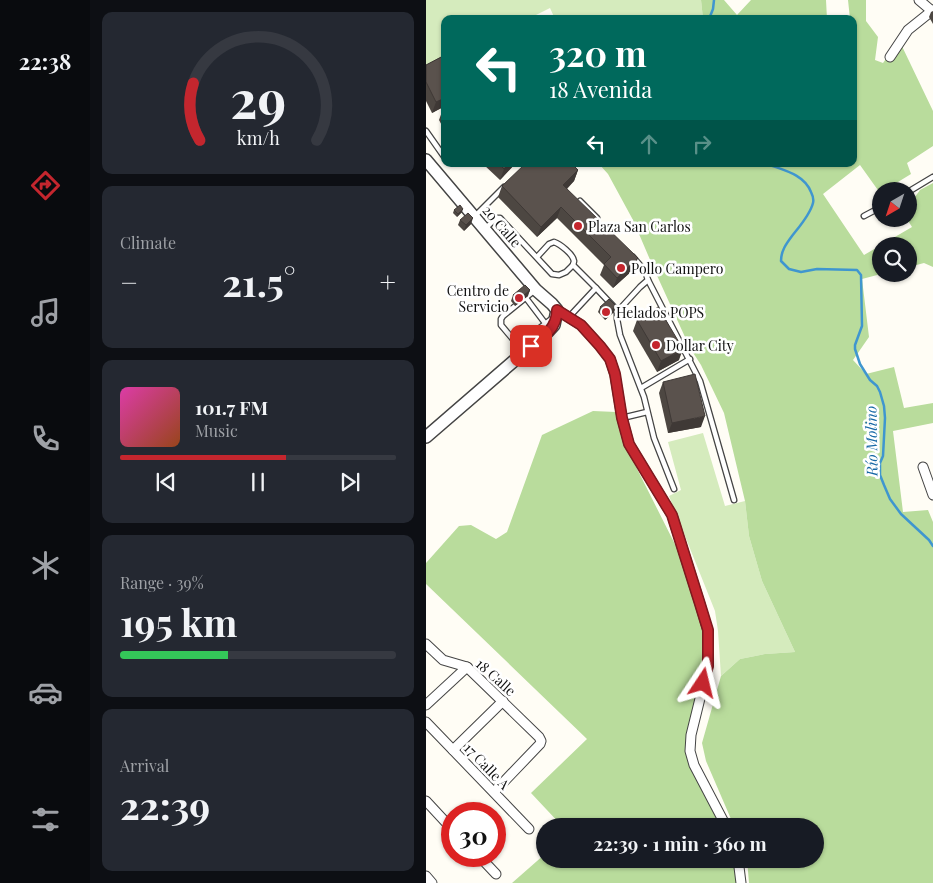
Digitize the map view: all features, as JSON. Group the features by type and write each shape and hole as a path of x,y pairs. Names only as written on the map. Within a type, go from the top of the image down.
{"street":[{"path":"890,57 908,30 932,10 919,0"},
{"name":"20 Calle","path":"426,160 536,290 552,304 557,312"},
{"path":"426,437 541,339 554,325 557,312 581,325 600,346 610,359 615,374 622,418 629,444 672,515 708,630 708,666 691,735 690,751 694,765 722,818"},
{"path":"923,467 933,494"},
{"name":"18 Calle","path":"426,644 444,660 467,667 541,740 540,744 494,792"},
{"path":"426,705 467,667"},
{"path":"453,750 503,701"},
{"name":"17 Calle A","path":"426,722 529,829"},
{"path":"426,801 441,817"},
{"path":"489,867 496,874"},
{"path":"739,868 741,883"},
{"path":"426,876 432,883"}],"lane":[{"path":"426,131 441,152"},
{"path":"917,187 933,177"},
{"path":"474,217 510,182"},
{"path":"580,201 600,222"},
{"path":"864,216 872,212"},
{"path":"484,228 496,218 500,218 552,274 559,276 566,272 573,265 574,261 559,244 554,242 549,244 537,257"},
{"path":"628,251 645,271 700,380 734,500"},
{"path":"573,265 617,312 620,334 641,388 654,438 674,490"},
{"path":"617,312 648,280"},
{"path":"569,317 596,288"},
{"path":"536,290 501,319 501,325 517,344 545,324 557,312"},
{"path":"526,298 545,324"},
{"path":"655,311 662,306"},
{"path":"641,388 690,359"},
{"path":"622,418 647,412"}],"green space":[{"path":"426,0 701,0 703,15 553,15 550,8 536,15 441,15 441,62 426,70"},
{"path":"701,0 724,0 737,15 703,15"},
{"path":"751,0 826,0 827,15 737,15"},
{"path":"848,0 866,0 866,21 878,37 875,60 883,63 899,40 933,111 933,146 907,163 911,174 898,182 872,182 860,165 823,194 864,255 872,250 872,276 862,279 869,337 853,360 866,374 894,367 904,408 933,403 933,423 893,431 903,512 928,510 933,522 933,883 749,883 748,868 824,868 824,818 731,818 706,761 702,743 721,676 740,659 765,654 795,652 762,581 749,536 745,501 724,413 701,365 690,348 633,220 608,174 602,167 857,167 857,15 850,15"},
{"path":"933,183 933,267 924,263 917,265 917,237 895,237 910,228 917,228 917,194 920,190"},
{"path":"593,411 616,412 621,437 691,576 708,635 709,684 691,735 692,766 717,818 554,818 531,793 587,739 426,584 426,563 459,526 471,525 496,539 507,532 542,435"},
{"path":"703,433 725,506 745,501 749,536 762,581 795,652 765,654 740,659 721,676 715,611 669,496 681,490 668,442"},
{"path":"536,862 536,868 735,868 738,883 512,883"}],"building":[{"path":"441,57 441,100 436,102 426,82 426,65"},
{"name":"Plaza San Carlos","path":"522,167 575,167 578,170 563,185 638,258 617,278 604,264 611,257 561,207 541,227 502,186"},
{"path":"460,205 463,209 458,214 454,210"},
{"path":"468,213 473,218 466,225 460,220"},
{"path":"525,285 530,290 517,301 513,295"},
{"path":"609,299 616,306 607,314 600,307"},
{"path":"658,307 683,349 661,361 637,320"},
{"path":"695,374 705,416 672,423 663,382"}],"waterway":[{"name":"Río Molino","path":"711,15 714,0"},
{"name":"Río Molino","path":"775,167 803,181 812,193 813,199 812,207 807,216 784,248 781,261 789,269 801,272 817,269 857,270 861,275 862,326 855,349 860,364 870,380 877,386 884,406 883,456 880,463 880,475 890,499 901,514 933,546"}],"place":[{"name":"Plaza San Carlos","path":"578,226"},
{"name":"Pollo Campero","path":"621,268"},
{"name":"Centro de Servicio","path":"519,298"},
{"name":"Helados POPS","path":"606,312"},
{"name":"Dollar City","path":"656,345"}],"route":[{"path":"531,346 541,339 554,325 557,310 581,325 610,359 615,374 622,418 629,444 672,515 708,630 708,666 703,683"}]}
